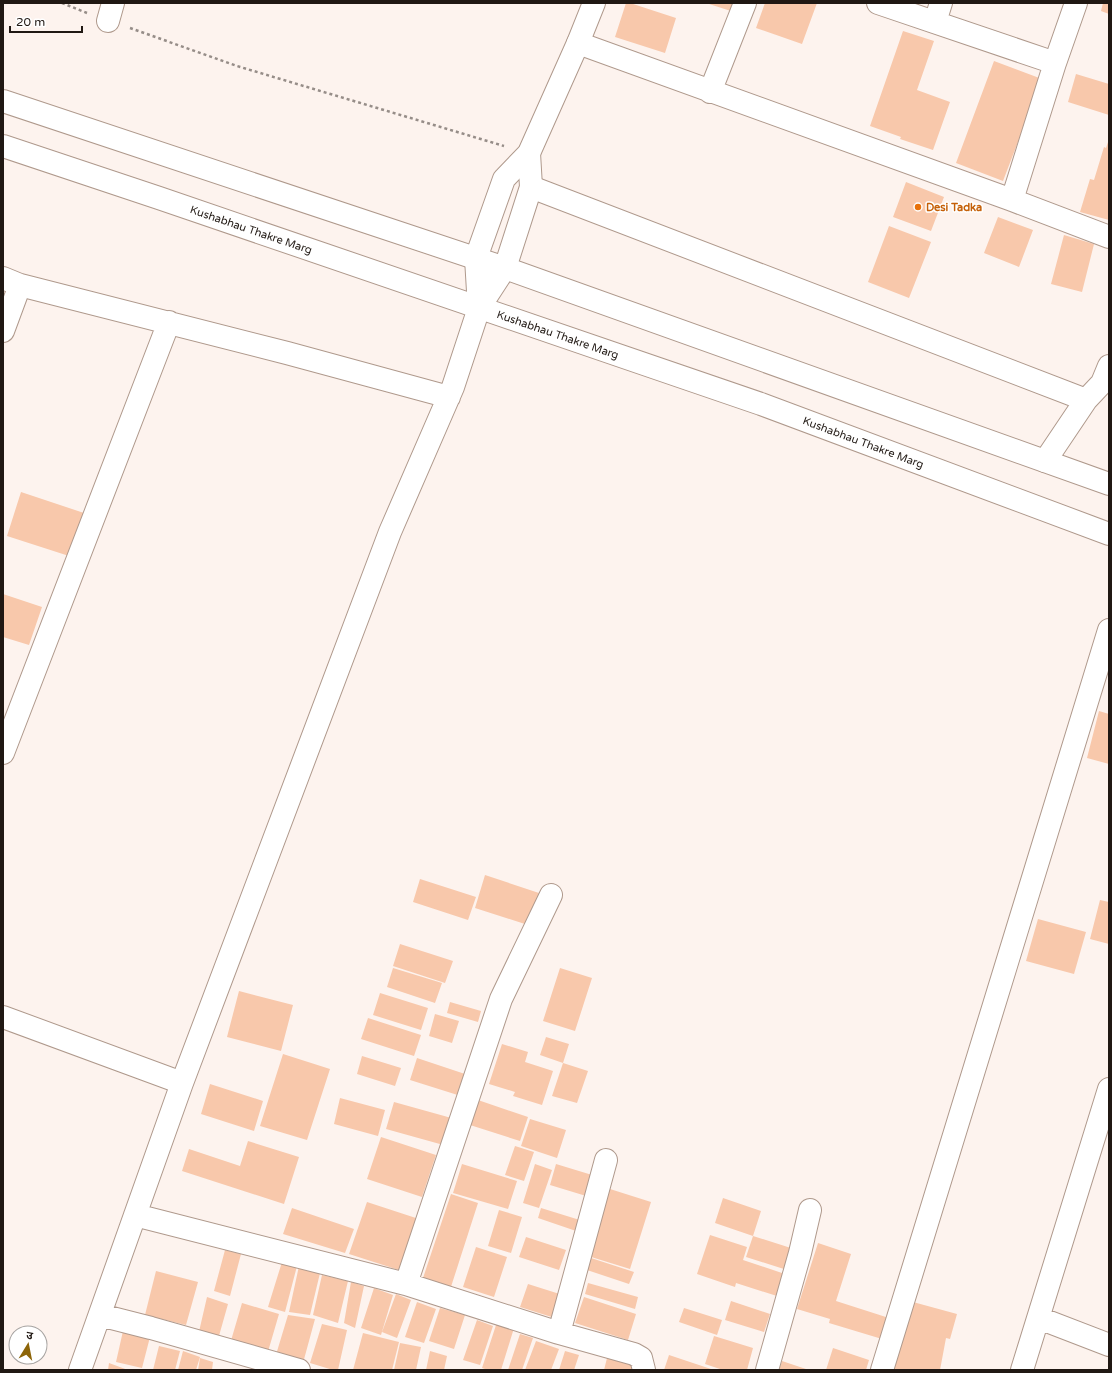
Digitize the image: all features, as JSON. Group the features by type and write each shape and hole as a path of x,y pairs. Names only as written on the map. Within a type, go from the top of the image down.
{"street":[{"path":"479,308 476,258 504,179 530,153 594,3"},
{"path":"710,92 745,3"},
{"path":"878,3 938,13 1055,63"},
{"path":"1012,200 1055,63 1076,3"},
{"path":"578,43 1012,200 1109,237"},
{"path":"3,101 505,268 1109,484"},
{"name":"Kushabhau Thakre Marg","path":"3,146 760,404 1109,534"},
{"path":"80,1370 182,1083 390,532 453,387 479,308 505,268 532,187 530,153"},
{"path":"532,187 1086,400"},
{"path":"3,332 12,281 448,397"},
{"path":"3,753 169,322"},
{"path":"1045,461 1086,400 1107,378"},
{"path":"882,1370 1109,630"},
{"path":"406,1284 501,999 551,895"},
{"path":"3,1017 182,1083"},
{"path":"1022,1370 1109,1089"},
{"path":"559,1333 606,1160"},
{"path":"767,1370 800,1253 810,1210"},
{"path":"135,1215 406,1284 559,1333 634,1354 641,1358 644,1370"},
{"path":"100,1316 151,1328 299,1370"},
{"path":"1039,1318 1109,1345"}],"path":[{"path":"62,3 111,12 237,66 530,153"}],"building":[{"path":"626,3 676,18 665,53 615,37"},
{"path":"706,3 741,3 737,13"},
{"path":"765,3 817,3 802,44 756,28"},
{"path":"1103,3 1109,3 1109,14 1101,11"},
{"path":"903,31 934,41 917,90 950,102 933,150 900,139 901,137 870,126"},
{"path":"994,61 1042,79 1003,181 956,163"},
{"path":"1076,74 1109,84 1109,115 1068,102"},
{"path":"1109,139 1109,220 1080,212 1090,179 1094,180 1104,147 1106,148"},
{"name":"Desi Tadka","path":"906,182 944,197 931,231 893,217"},
{"path":"998,217 1033,230 1019,267 984,253"},
{"path":"889,226 931,242 909,298 868,282"},
{"path":"1064,235 1094,244 1082,292 1051,284"},
{"path":"21,492 84,513 69,556 7,536"},
{"path":"3,594 42,607 29,645 3,637"},
{"path":"1099,711 1109,714 1109,764 1087,758"},
{"path":"485,875 539,893 528,925 475,908"},
{"path":"420,879 476,897 468,920 413,902"},
{"path":"1100,900 1109,902 1109,944 1090,939"},
{"path":"1038,919 1086,932 1074,974 1026,961"},
{"path":"400,944 453,961 445,983 393,966"},
{"path":"393,968 442,983 435,1003 387,987"},
{"path":"560,968 592,978 575,1031 543,1021"},
{"path":"239,991 293,1005 281,1051 227,1037"},
{"path":"380,993 428,1008 421,1030 373,1015"},
{"path":"450,1002 481,1011 478,1022 447,1013"},
{"path":"435,1014 459,1021 452,1043 429,1036"},
{"path":"368,1018 421,1035 414,1056 361,1039"},
{"path":"546,1037 569,1044 563,1063 540,1055"},
{"path":"502,1044 528,1052 525,1062 553,1071 542,1105 513,1096 515,1092 489,1084"},
{"path":"283,1054 330,1069 307,1140 260,1126"},
{"path":"362,1056 401,1068 395,1086 357,1074"},
{"path":"417,1058 471,1076 464,1097 410,1080"},
{"path":"563,1063 588,1071 577,1103 552,1096"},
{"path":"210,1084 263,1101 254,1131 201,1114"},
{"path":"340,1098 385,1110 378,1136 334,1124"},
{"path":"478,1100 528,1117 520,1141 470,1125"},
{"path":"394,1102 455,1119 447,1146 386,1129"},
{"path":"530,1119 566,1130 557,1158 521,1146"},
{"path":"381,1137 436,1155 422,1197 367,1179"},
{"path":"248,1141 299,1157 284,1204 182,1171 189,1149 240,1166"},
{"path":"515,1146 534,1152 524,1181 505,1175"},
{"path":"462,1164 517,1181 508,1209 453,1193"},
{"path":"535,1164 552,1170 539,1208 523,1203"},
{"path":"556,1164 602,1178 596,1199 550,1185"},
{"path":"610,1189 651,1202 630,1269 588,1256"},
{"path":"451,1194 478,1203 449,1293 421,1284"},
{"path":"723,1198 761,1211 753,1236 715,1223"},
{"path":"367,1202 422,1220 405,1272 349,1254"},
{"path":"292,1208 354,1229 345,1253 283,1234"},
{"path":"541,1208 583,1221 579,1232 538,1218"},
{"path":"499,1210 522,1217 511,1253 488,1246"},
{"path":"710,1235 747,1247 743,1260 785,1274 777,1296 736,1283 735,1287 697,1274"},
{"path":"753,1236 794,1249 787,1270 746,1257"},
{"path":"526,1237 566,1250 559,1270 519,1257"},
{"path":"818,1243 851,1254 836,1301 889,1318 882,1339 829,1323 830,1319 797,1309"},
{"path":"476,1247 507,1257 494,1297 463,1287"},
{"path":"225,1250 241,1254 230,1296 214,1291"},
{"path":"591,1258 634,1272 629,1284 587,1270"},
{"path":"282,1262 297,1266 285,1312 268,1307"},
{"path":"299,1266 320,1273 310,1315 289,1312"},
{"path":"156,1271 198,1282 186,1325 145,1315"},
{"path":"322,1275 348,1281 338,1323 313,1315"},
{"path":"351,1282 364,1286 355,1328 344,1323"},
{"path":"588,1283 638,1297 635,1309 585,1294"},
{"path":"528,1284 566,1296 558,1319 520,1307"},
{"path":"374,1288 393,1295 381,1335 361,1328"},
{"path":"396,1294 411,1300 397,1338 382,1332"},
{"path":"207,1297 228,1304 217,1343 198,1336"},
{"path":"584,1297 636,1314 628,1340 575,1323"},
{"path":"731,1301 770,1314 764,1332 725,1320"},
{"path":"417,1302 436,1309 424,1343 405,1337"},
{"path":"913,1302 957,1314 950,1339 946,1338 940,1370 894,1370"},
{"path":"242,1303 279,1314 267,1355 230,1344"},
{"path":"440,1308 465,1315 454,1349 429,1341"},
{"path":"684,1308 722,1320 717,1335 679,1322"},
{"path":"288,1315 315,1319 303,1363 275,1358"},
{"path":"477,1320 493,1326 480,1365 463,1360"},
{"path":"497,1322 514,1328 501,1370 488,1370 482,1368"},
{"path":"322,1324 347,1330 338,1370 333,1370 310,1363"},
{"path":"123,1331 150,1337 142,1368 116,1362"},
{"path":"363,1333 399,1342 392,1370 353,1370"},
{"path":"520,1334 533,1338 522,1370 508,1370"},
{"path":"714,1336 753,1348 747,1370 723,1370 705,1364"},
{"path":"536,1341 559,1349 551,1370 525,1370"},
{"path":"400,1343 421,1347 416,1370 394,1370"},
{"path":"159,1346 180,1351 175,1370 153,1370"},
{"path":"833,1348 869,1360 866,1370 826,1370"},
{"path":"183,1351 200,1357 196,1370 178,1370"},
{"path":"430,1351 447,1356 444,1370 426,1370"},
{"path":"565,1351 579,1355 574,1370 559,1370"},
{"path":"669,1355 714,1370 664,1370"},
{"path":"200,1358 213,1362 212,1370 198,1370"},
{"path":"607,1358 635,1365 634,1370 604,1370"},
{"path":"782,1361 809,1370 779,1370"},
{"path":"109,1363 128,1370 108,1370"}],"place":[{"name":"Desi Tadka","path":"918,207"}]}
